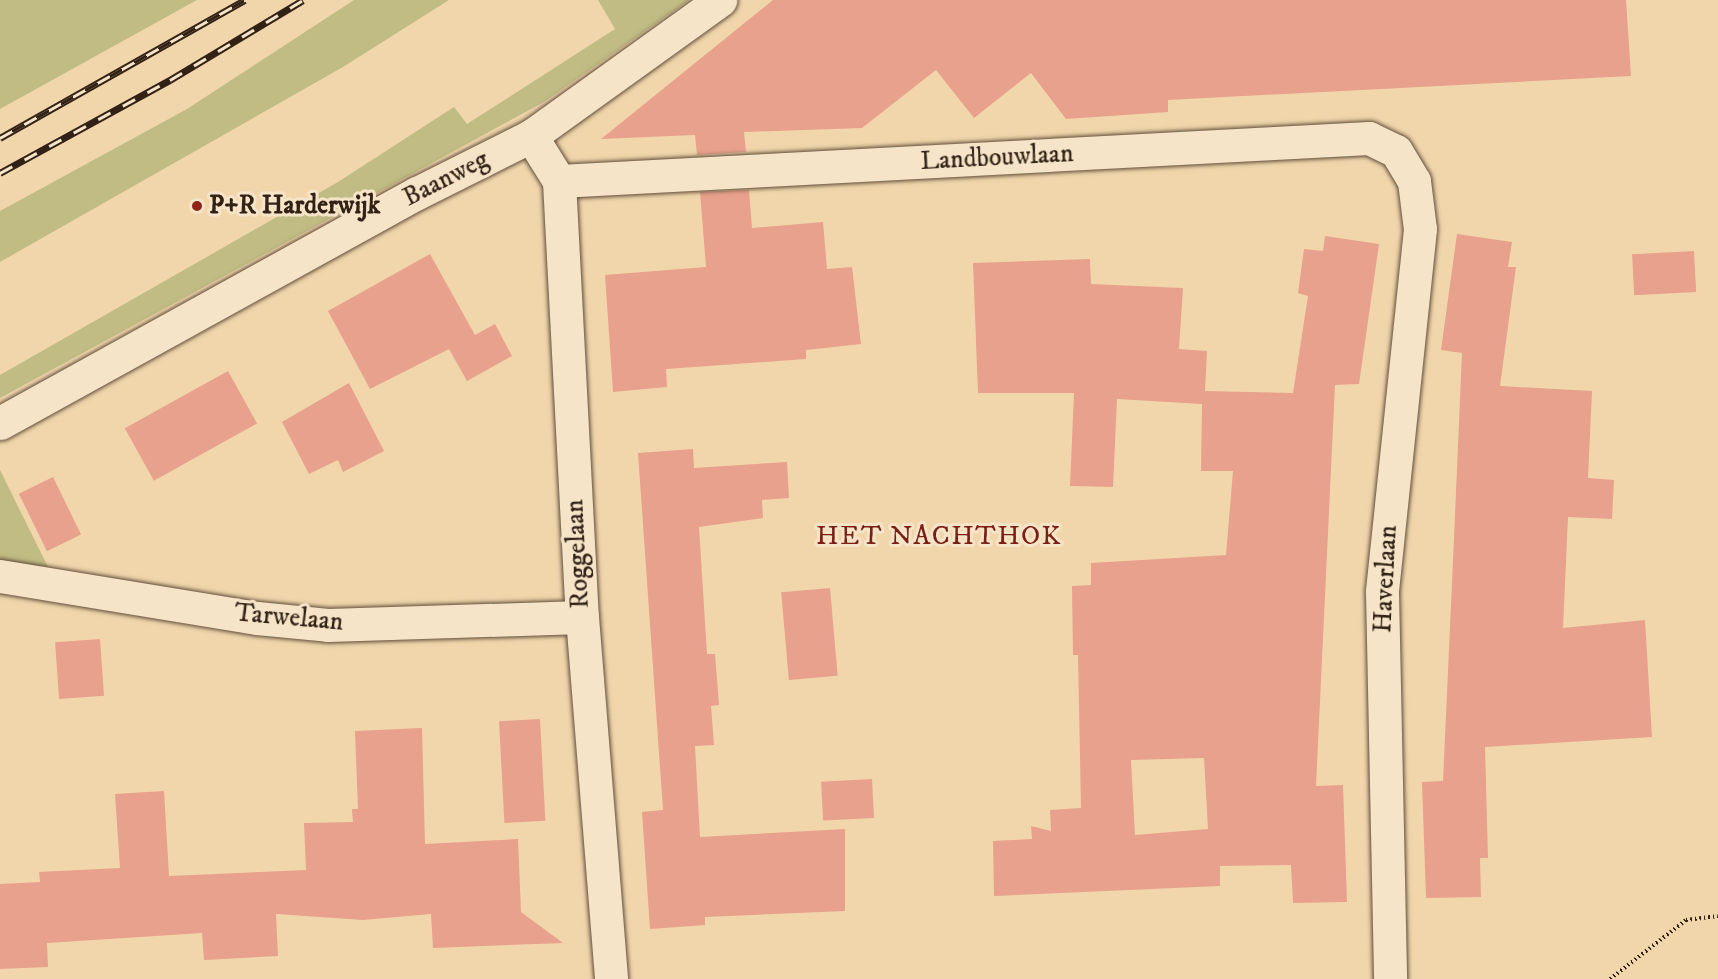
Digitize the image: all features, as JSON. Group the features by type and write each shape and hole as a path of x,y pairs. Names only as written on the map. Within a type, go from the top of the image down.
{"street":[{"name":"Baanweg","path":"0,423 417,193 531,136 720,0"},
{"name":"Roggelaan","path":"531,136 559,181 582,617 611,979"},
{"name":"Landbouwlaan","path":"559,181 1369,138 1396,151 1414,181"},
{"name":"Haverlaan","path":"1390,979 1382,592 1420,229 1414,181"},
{"name":"Tarwelaan","path":"0,576 257,618 328,625 582,617"}],"path":[{"path":"1610,979 1686,920 1718,916"}],"shaded area":[{"path":"0,0 197,0 0,109"},
{"path":"354,0 449,0 343,67 0,262 0,211 187,109"},
{"path":"598,0 689,0 544,102 0,398 0,375 338,182 454,107 467,124 615,29"},
{"path":"0,470 48,567 0,560"}],"building":[{"path":"773,0 1626,0 1631,76 1168,100 1168,112 1066,119 1031,73 974,118 936,70 862,128 744,132 746,152 697,155 695,135 601,139"},
{"path":"749,190 752,228 823,222 827,269 852,267 861,344 806,350 806,359 666,369 667,387 613,392 605,275 706,267 700,192"},
{"path":"1457,234 1512,242 1508,267 1516,267 1500,386 1592,391 1588,478 1614,480 1612,519 1568,517 1563,628 1645,620 1652,737 1485,747 1488,858 1480,858 1481,897 1426,898 1422,782 1443,781 1462,353 1441,350"},
{"path":"1325,236 1379,244 1359,384 1335,385 1316,786 1343,785 1347,902 1293,903 1291,865 1220,866 1220,886 994,896 993,841 1032,839 1031,826 1051,831 1050,810 1081,808 1078,655 1073,655 1072,586 1091,585 1091,563 1226,555 1233,471 1201,471 1202,404 1117,399 1113,487 1070,486 1074,393 978,393 973,263 1090,259 1091,284 1183,288 1179,349 1207,351 1205,391 1293,393 1308,296 1298,293 1304,249 1323,251","holes":["1204,758 1208,829 1135,835 1131,760"]},
{"path":"1694,251 1696,292 1634,295 1632,254"},
{"path":"430,254 475,335 495,324 512,356 467,381 449,349 370,389 328,311"},
{"path":"228,371 257,423 154,481 125,428"},
{"path":"349,383 384,451 343,472 338,460 309,474 282,422"},
{"path":"693,449 694,468 787,462 789,498 762,500 763,518 699,527 707,654 715,654 719,705 711,706 714,745 695,746 700,837 845,829 845,911 705,917 705,925 650,929 642,812 663,810 638,453"},
{"path":"53,477 81,535 47,551 19,494"},
{"path":"830,588 838,676 789,680 781,592"},
{"path":"100,639 104,696 59,699 55,642"},
{"path":"540,719 545,821 504,823 499,721"},
{"path":"422,728 425,844 518,839 521,912 563,943 433,948 431,914 363,920 276,914 278,956 204,960 202,933 47,943 48,967 0,969 0,884 40,882 39,872 120,868 115,794 164,791 169,876 306,870 304,823 353,822 352,809 358,809 355,731"},
{"path":"872,779 874,818 823,821 821,782"}],"railway":[{"path":"0,138 245,0"},
{"path":"0,173 170,80 303,0"}],"place":[{"name":"P+R Harderwijk","path":"197,206"}],"district":[{"name":"HET NACHTHOK","path":"939,537"}]}
